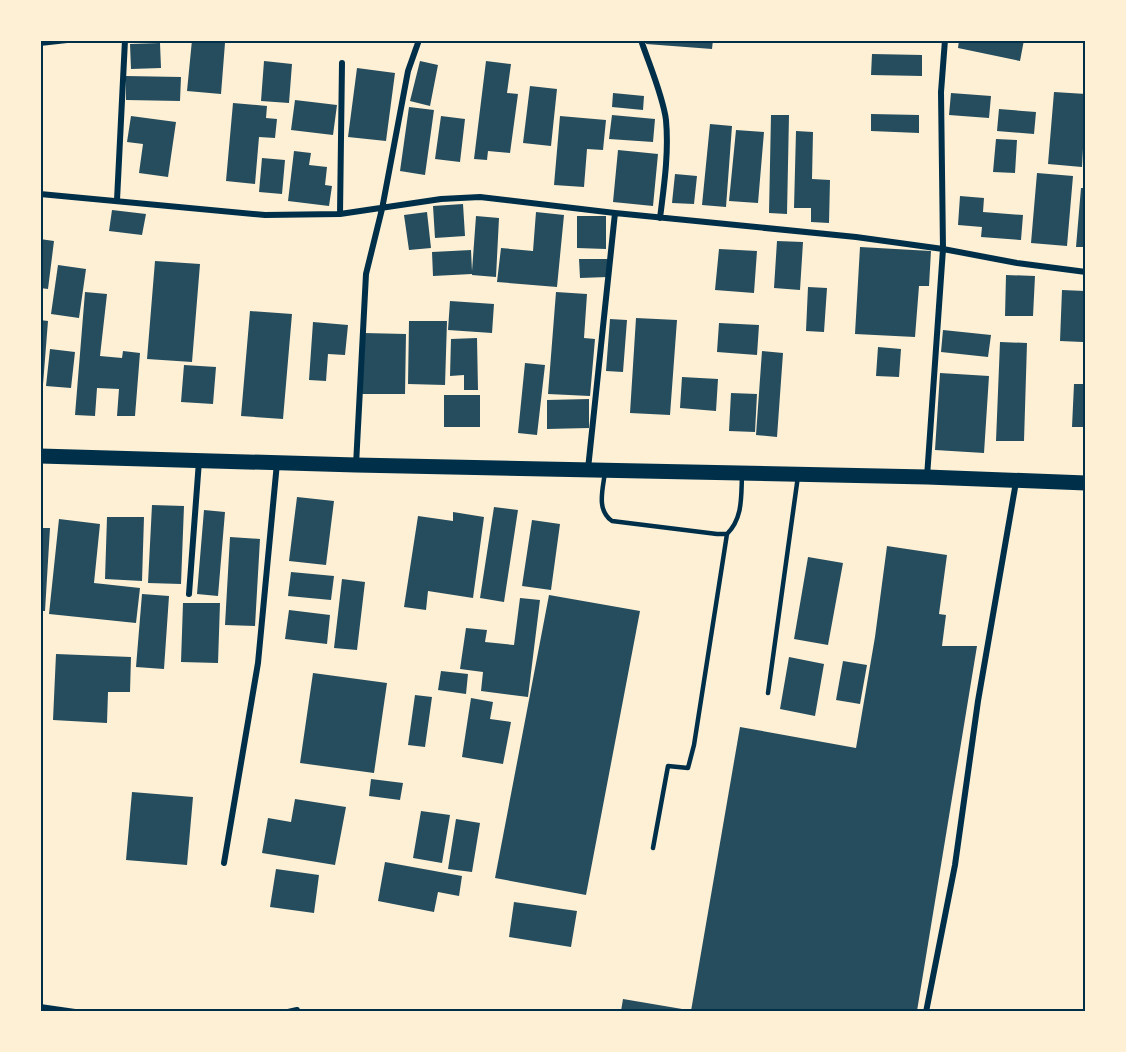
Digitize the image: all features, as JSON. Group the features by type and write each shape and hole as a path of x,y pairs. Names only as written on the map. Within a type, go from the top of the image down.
{"main road":[{"path":"40,456 742,472 1086,483"}],"street":[{"path":"40,43 67,40"},
{"path":"117,200 125,40"},
{"path":"356,465 366,274 382,209 408,71 419,40"},
{"path":"641,40 666,120 666,159 660,218"},
{"path":"927,477 943,249 941,92 945,40"},
{"path":"340,214 342,63"},
{"path":"40,194 265,215 340,214 441,199 480,197 660,218 856,237 1086,272"},
{"path":"588,469 615,213"},
{"path":"189,594 199,460"},
{"path":"224,863 258,663 277,463"},
{"path":"926,1011 955,865 978,701 1016,482"},
{"path":"40,1007 75,1011"},
{"path":"288,1011 297,1010"}],"lane":[{"path":"605,469 601,506 605,516 612,521 727,534"},
{"path":"653,848 668,766 688,768 694,745 727,534 736,525 741,507 742,472"},
{"path":"768,693 798,474"}],"building":[{"path":"192,40 225,43 221,94 187,91"},
{"path":"647,40 713,40 712,49 646,44"},
{"path":"959,40 1024,40 1020,61 958,48"},
{"path":"160,43 161,68 131,69 130,44"},
{"path":"872,54 922,55 922,76 871,75"},
{"path":"264,61 292,64 289,103 261,101"},
{"path":"420,61 438,65 430,106 410,101"},
{"path":"486,61 511,64 507,93 518,94 510,153 488,151 487,160 474,159"},
{"path":"357,68 395,73 386,141 348,137"},
{"path":"126,76 181,77 180,101 126,100"},
{"path":"530,86 557,89 551,146 523,143"},
{"path":"1054,92 1086,94 1082,167 1048,164"},
{"path":"613,93 644,96 643,110 612,107"},
{"path":"951,93 991,96 989,118 949,115"},
{"path":"295,100 337,105 333,135 291,130"},
{"path":"233,103 267,106 266,118 277,119 275,138 259,137 255,184 226,181"},
{"path":"409,107 434,110 425,175 400,171"},
{"path":"999,109 1036,112 1034,134 997,131"},
{"path":"871,114 919,115 919,133 871,131"},
{"path":"612,115 655,119 653,142 609,139"},
{"path":"771,115 789,115 787,214 769,213"},
{"path":"131,116 176,122 168,177 139,173 143,144 127,142"},
{"path":"441,116 465,119 460,162 435,159"},
{"path":"560,116 606,120 603,150 587,149 584,187 554,185"},
{"path":"710,124 732,126 726,207 702,205"},
{"path":"736,130 764,132 758,203 729,201"},
{"path":"796,131 813,132 812,179 830,180 829,223 811,222 811,208 794,208"},
{"path":"996,139 1017,140 1015,173 993,172"},
{"path":"618,150 658,154 653,206 613,202"},
{"path":"294,151 311,153 309,165 327,167 325,185 332,186 329,206 288,201"},
{"path":"262,158 285,160 282,194 259,192"},
{"path":"1037,173 1073,176 1067,246 1031,243"},
{"path":"675,174 697,176 694,204 672,203"},
{"path":"1081,188 1086,188 1086,247 1076,247"},
{"path":"960,196 984,198 983,212 1023,215 1021,240 981,237 982,227 958,225"},
{"path":"463,204 465,236 435,238 433,206"},
{"path":"112,210 146,214 142,235 109,231"},
{"path":"427,212 431,248 409,250 404,215"},
{"path":"536,212 564,215 557,287 497,282 501,248 533,251"},
{"path":"476,216 499,218 496,277 472,274 433,276 432,252 471,250 472,271"},
{"path":"577,216 606,216 606,249 577,248"},
{"path":"40,239 54,241 48,289 40,288"},
{"path":"777,241 803,242 800,290 774,288"},
{"path":"860,247 931,251 929,286 919,286 915,337 855,334"},
{"path":"719,249 757,251 754,293 715,290"},
{"path":"579,259 608,259 608,277 580,278"},
{"path":"155,261 200,264 192,362 147,359"},
{"path":"58,265 86,269 79,318 51,314"},
{"path":"1006,275 1035,276 1033,316 1005,316"},
{"path":"808,287 827,288 824,332 806,331"},
{"path":"1062,290 1085,291 1083,342 1060,341"},
{"path":"85,292 107,294 100,356 122,358 123,351 140,353 135,416 117,416 119,389 97,388 95,416 75,415"},
{"path":"556,292 587,294 584,338 595,339 590,396 548,394"},
{"path":"450,301 494,304 492,333 448,330"},
{"path":"250,311 292,314 283,419 241,416"},
{"path":"636,318 677,320 670,415 630,413"},
{"path":"610,319 627,320 623,372 606,371"},
{"path":"40,320 48,321 42,397 40,397"},
{"path":"409,321 447,321 445,385 408,384"},
{"path":"313,322 348,325 345,355 328,354 326,381 309,380"},
{"path":"719,323 759,325 757,355 717,352"},
{"path":"943,330 991,335 988,357 941,352"},
{"path":"364,333 406,334 405,394 362,394"},
{"path":"477,338 478,390 464,390 464,375 450,376 451,339"},
{"path":"1000,342 1027,343 1024,441 996,441"},
{"path":"878,347 901,349 899,377 876,376"},
{"path":"50,349 75,352 71,388 46,386"},
{"path":"762,351 783,353 777,437 756,435"},
{"path":"525,363 545,365 537,435 518,433"},
{"path":"184,365 216,367 213,404 181,402"},
{"path":"940,373 989,376 984,453 935,450"},
{"path":"682,377 718,379 716,411 680,408"},
{"path":"1074,384 1086,384 1086,427 1072,427"},
{"path":"731,393 757,394 755,432 729,431"},
{"path":"444,395 480,395 480,427 444,427"},
{"path":"589,399 589,428 547,429 547,400"},
{"path":"297,497 334,501 326,565 289,561"},
{"path":"152,505 184,506 181,584 148,583"},
{"path":"494,507 518,510 504,602 480,598"},
{"path":"204,510 225,512 218,596 197,594"},
{"path":"453,512 484,517 473,598 428,591 426,610 404,607 418,516 453,521"},
{"path":"107,517 144,517 142,581 105,579"},
{"path":"59,519 100,524 94,583 140,588 136,623 49,614"},
{"path":"532,520 560,524 551,590 522,586"},
{"path":"40,528 50,528 45,611 40,611"},
{"path":"230,537 260,539 255,626 225,625"},
{"path":"887,546 947,555 939,614 946,615 942,646 977,646 917,1011 691,1011 740,727 856,748 875,637"},
{"path":"808,557 843,563 828,645 794,639"},
{"path":"291,572 334,576 331,600 288,596"},
{"path":"342,579 365,582 357,650 334,648"},
{"path":"142,594 169,596 164,669 136,667"},
{"path":"549,595 640,611 586,895 495,878"},
{"path":"520,598 540,600 528,697 481,691 483,672 460,669 466,628 487,630 485,642 514,645"},
{"path":"183,603 220,603 218,663 181,662"},
{"path":"289,610 330,615 327,644 285,639"},
{"path":"56,654 131,657 130,692 108,692 107,723 53,720"},
{"path":"789,657 824,664 815,716 780,709"},
{"path":"843,661 867,665 860,704 836,700"},
{"path":"441,671 468,674 466,694 438,690"},
{"path":"313,673 387,683 374,773 300,763"},
{"path":"415,695 432,697 425,747 408,745"},
{"path":"471,698 493,702 490,719 511,722 503,764 462,757"},
{"path":"371,779 403,783 400,800 369,796"},
{"path":"132,792 193,797 187,865 126,860"},
{"path":"295,799 346,807 335,865 262,853 268,818 291,822"},
{"path":"421,811 450,815 442,863 413,858"},
{"path":"456,819 480,823 472,872 448,869"},
{"path":"385,862 462,876 459,896 438,892 434,912 378,901"},
{"path":"276,869 319,875 314,913 270,907"},
{"path":"514,902 577,911 571,947 509,937"},
{"path":"623,999 688,1010 688,1011 621,1011"}]}
